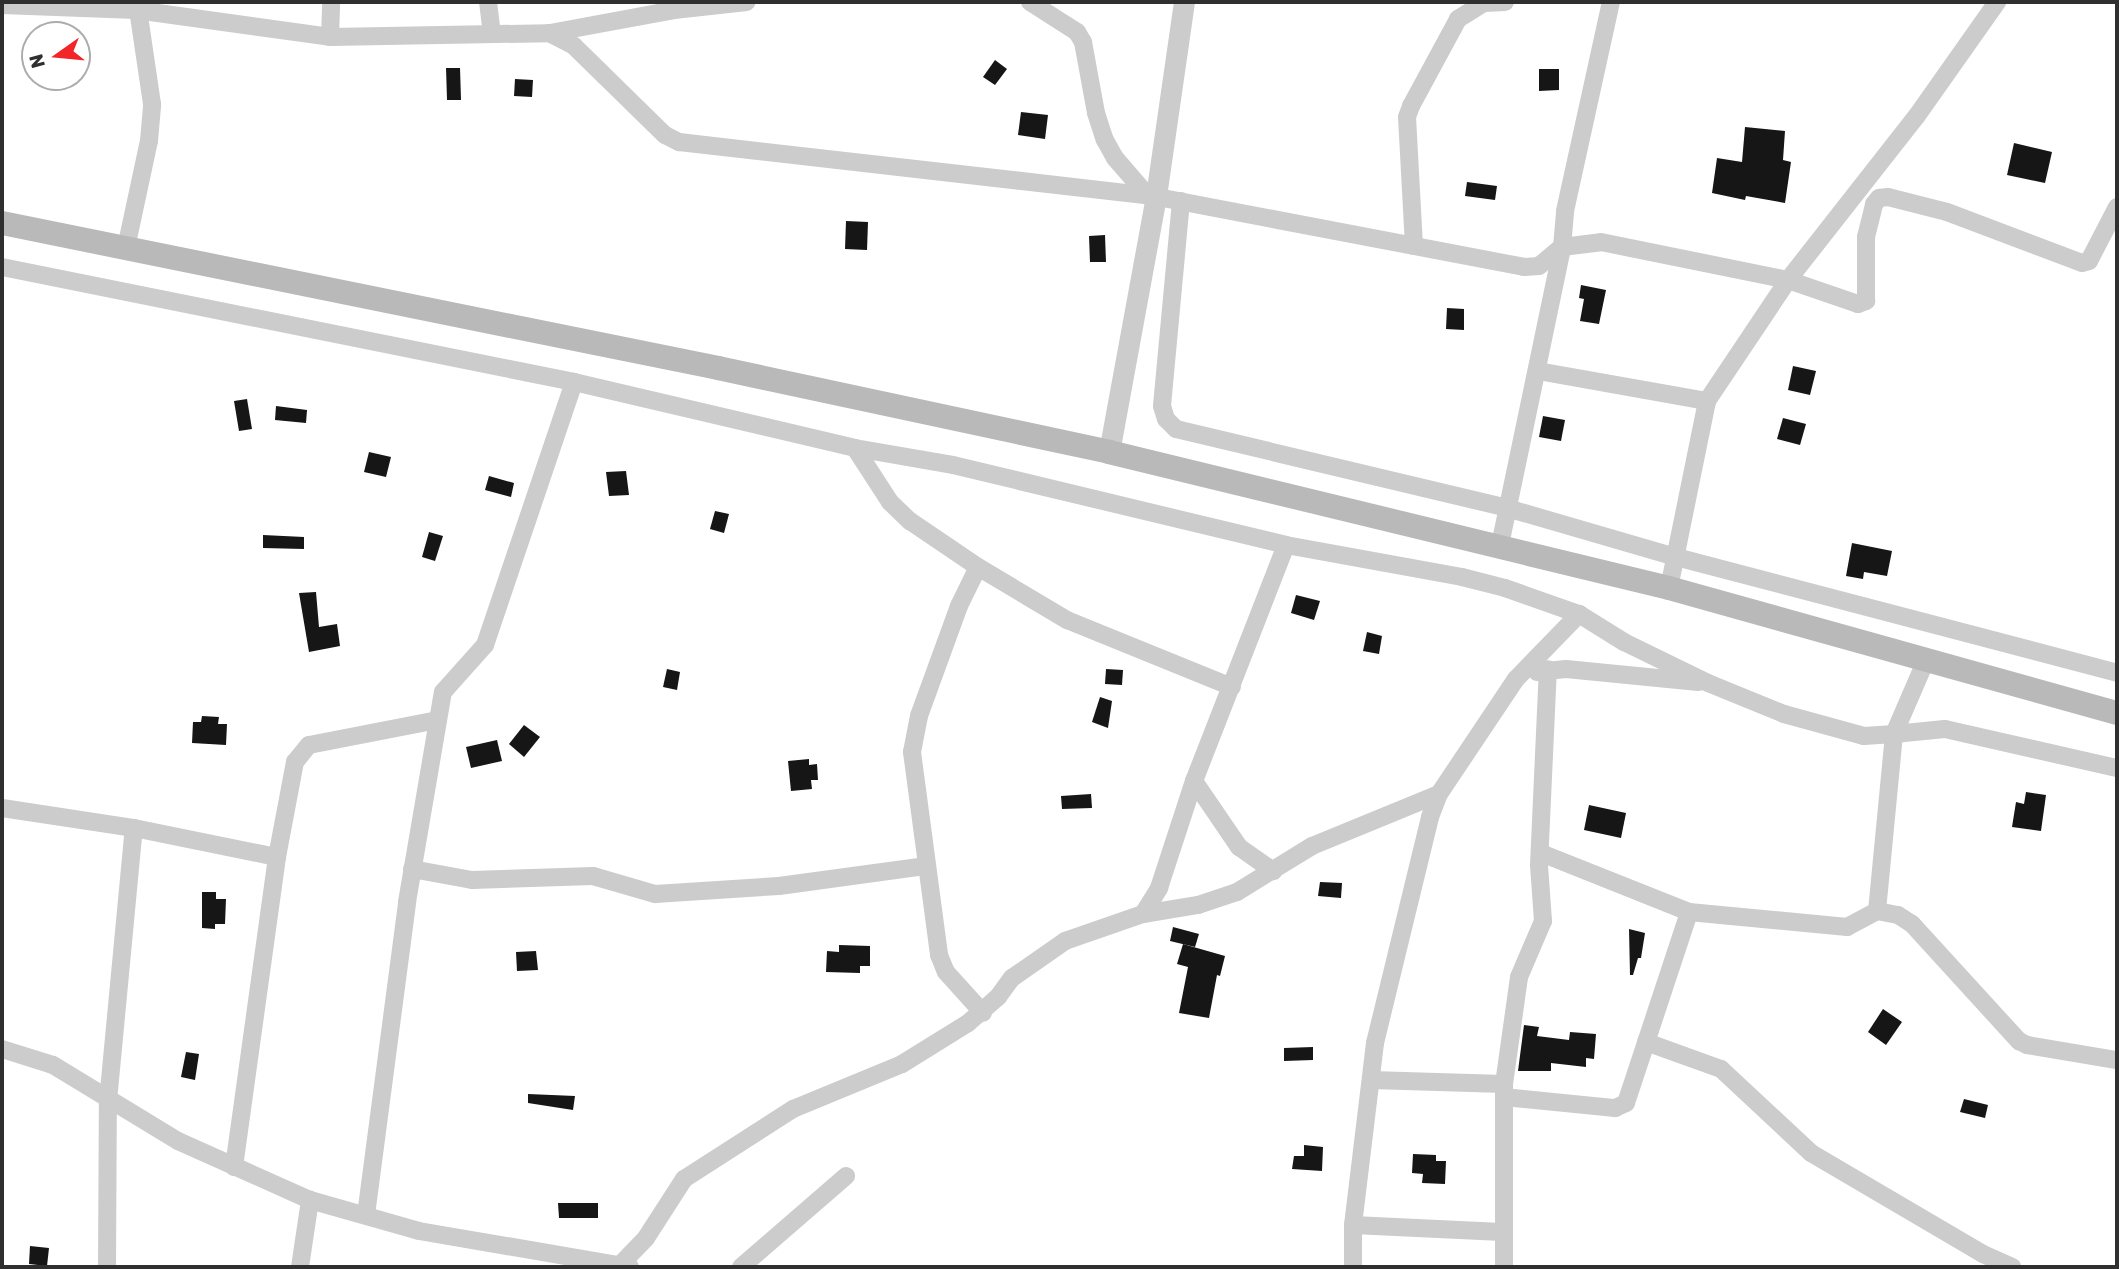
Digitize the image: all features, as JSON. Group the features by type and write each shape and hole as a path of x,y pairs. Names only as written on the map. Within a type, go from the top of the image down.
{"main road":[{"path":"2,223 731,371 1109,452 1669,588 2117,713"}],"street":[{"path":"330,37 331,2"},
{"path":"488,2 492,34"},
{"path":"2,5 137,6 330,37 549,33 674,10 747,2"},
{"path":"1030,2 1076,32 1083,42 1096,113 1105,140 1115,158 1152,195"},
{"path":"1109,452 1184,2"},
{"path":"1414,246 1408,117 1411,106 1458,19 1484,3 1505,2"},
{"path":"1500,545 1538,371 1562,247 1565,211 1611,2"},
{"path":"1669,588 1707,401 1788,280 1916,117 1997,2"},
{"path":"126,248 149,141 152,104 137,6"},
{"path":"549,33 575,46 665,135 679,142 1152,195 1532,268 1549,261 1562,247 1601,242 1788,280 1858,304 1866,301 1868,226 1874,204 1884,197 1947,212 2082,263 2089,261 2117,207"},
{"path":"1181,201 1162,406 1166,419 1176,429 1507,508 1676,556 2117,673"},
{"path":"2,267 574,382 855,448 953,465 1286,545 1462,577 1505,588 1579,614 1624,642 1708,683 1784,714 1833,729 1864,736 1945,729 2117,768"},
{"path":"1538,371 1707,401"},
{"path":"366,1215 412,869 443,692 485,645 574,382"},
{"path":"855,448 874,481 900,512 978,567 1068,620 1232,687"},
{"path":"1143,914 1159,888 1194,781 1286,545"},
{"path":"978,567 959,606 919,716 912,752 925,866 939,955 946,972 983,1013"},
{"path":"1353,1267 1353,1225 1375,1043 1420,853 1439,794 1516,679 1579,614"},
{"path":"1877,911 1894,734 1926,660"},
{"path":"1516,679 1548,670 1708,683"},
{"path":"1504,1267 1504,1090 1519,977 1543,921 1541,853 1548,670"},
{"path":"233,1167 277,857 295,762 304,748 439,720"},
{"path":"1194,781 1239,847 1273,871"},
{"path":"2,1049 53,1065 74,1076 108,1101 178,1141 310,1200 419,1231 625,1266 684,1180 782,1115 902,1064 983,1013 1012,978 1031,962 1065,941 1143,914 1216,900 1273,871 1312,846 1439,794"},
{"path":"2,808 134,828 277,857"},
{"path":"107,1267 108,1101 134,828"},
{"path":"1541,853 1689,912 1847,927 1877,911 1898,915 1912,924 2019,1041 2027,1045 2117,1060"},
{"path":"412,869 472,880 593,876 655,894 779,886 925,866"},
{"path":"1371,1080 1504,1090 1620,1107 1626,1103 1689,912"},
{"path":"1646,1042 1721,1069 1811,1153 1983,1254 2012,1267"},
{"path":"741,1267 846,1176"},
{"path":"300,1267 310,1200"},
{"path":"1353,1225 1502,1232"}],"building":[{"path":"995,60 1007,69 995,85 983,77"},
{"path":"446,68 460,68 461,100 447,100"},
{"path":"1539,69 1559,69 1559,90 1539,91"},
{"path":"515,79 533,80 532,97 514,96"},
{"path":"1021,112 1048,115 1045,139 1018,135"},
{"path":"1745,127 1785,131 1783,160 1791,162 1785,203 1746,196 1745,200 1712,193 1717,158 1742,162"},
{"path":"2014,143 2052,152 2045,183 2007,175"},
{"path":"1467,182 1497,186 1495,200 1465,196"},
{"path":"846,221 868,222 867,250 845,249"},
{"path":"1105,235 1106,262 1090,262 1089,236"},
{"path":"1581,285 1606,290 1599,324 1580,321 1584,299 1579,298"},
{"path":"1447,308 1464,309 1464,330 1446,329"},
{"path":"1793,366 1816,371 1810,395 1788,390"},
{"path":"247,399 252,429 239,431 234,401"},
{"path":"276,406 307,410 306,423 275,420"},
{"path":"1543,416 1565,420 1561,441 1539,437"},
{"path":"1783,418 1806,424 1800,445 1777,439"},
{"path":"369,452 391,457 386,477 364,472"},
{"path":"626,471 629,495 609,496 606,472"},
{"path":"489,476 514,483 511,497 485,490"},
{"path":"715,511 729,514 724,533 710,529"},
{"path":"429,532 443,536 435,561 422,557"},
{"path":"263,535 304,537 304,549 263,548"},
{"path":"1852,543 1892,551 1887,576 1864,572 1863,579 1846,576"},
{"path":"316,592 319,627 337,624 340,646 309,652 299,593"},
{"path":"1296,595 1320,601 1314,620 1291,613"},
{"path":"1367,632 1382,636 1379,654 1363,651"},
{"path":"667,669 680,672 677,690 663,687"},
{"path":"1106,669 1123,670 1122,685 1105,684"},
{"path":"1100,697 1112,701 1108,728 1092,722"},
{"path":"202,716 219,717 218,724 227,724 226,745 192,743 193,722 201,722"},
{"path":"524,725 540,737 524,757 509,744"},
{"path":"497,740 502,761 471,768 466,747"},
{"path":"809,759 809,765 817,764 818,780 811,780 812,789 791,791 788,761"},
{"path":"2026,792 2046,795 2041,831 2012,827 2016,802 2024,804"},
{"path":"1091,794 1092,808 1062,809 1061,796"},
{"path":"1589,805 1626,813 1621,838 1584,830"},
{"path":"1320,882 1342,883 1341,898 1318,896"},
{"path":"202,892 216,892 216,899 226,899 225,924 215,924 215,929 202,928"},
{"path":"1173,927 1199,934 1195,947 1170,941"},
{"path":"1629,929 1645,933 1641,958 1638,958 1633,975 1630,975"},
{"path":"1183,944 1225,956 1220,976 1217,975 1209,1018 1179,1013 1188,967 1177,964"},
{"path":"839,945 870,946 870,966 860,966 860,973 826,972 827,951 839,952"},
{"path":"536,951 538,970 517,971 516,952"},
{"path":"1883,1009 1902,1022 1886,1045 1868,1032"},
{"path":"1524,1025 1539,1027 1537,1036 1569,1040 1570,1032 1596,1034 1594,1059 1586,1058 1586,1067 1551,1063 1551,1071 1518,1071"},
{"path":"1313,1047 1313,1060 1284,1061 1284,1048"},
{"path":"186,1052 199,1054 195,1080 181,1077"},
{"path":"528,1094 575,1096 573,1110 528,1103"},
{"path":"1964,1099 1988,1105 1985,1118 1960,1112"},
{"path":"1304,1145 1323,1147 1322,1171 1292,1169 1294,1156 1304,1156"},
{"path":"1413,1154 1436,1155 1436,1161 1446,1161 1445,1184 1422,1183 1423,1174 1412,1173"},
{"path":"558,1203 598,1203 598,1218 559,1218"},
{"path":"30,1246 49,1248 47,1266 29,1264"}]}
